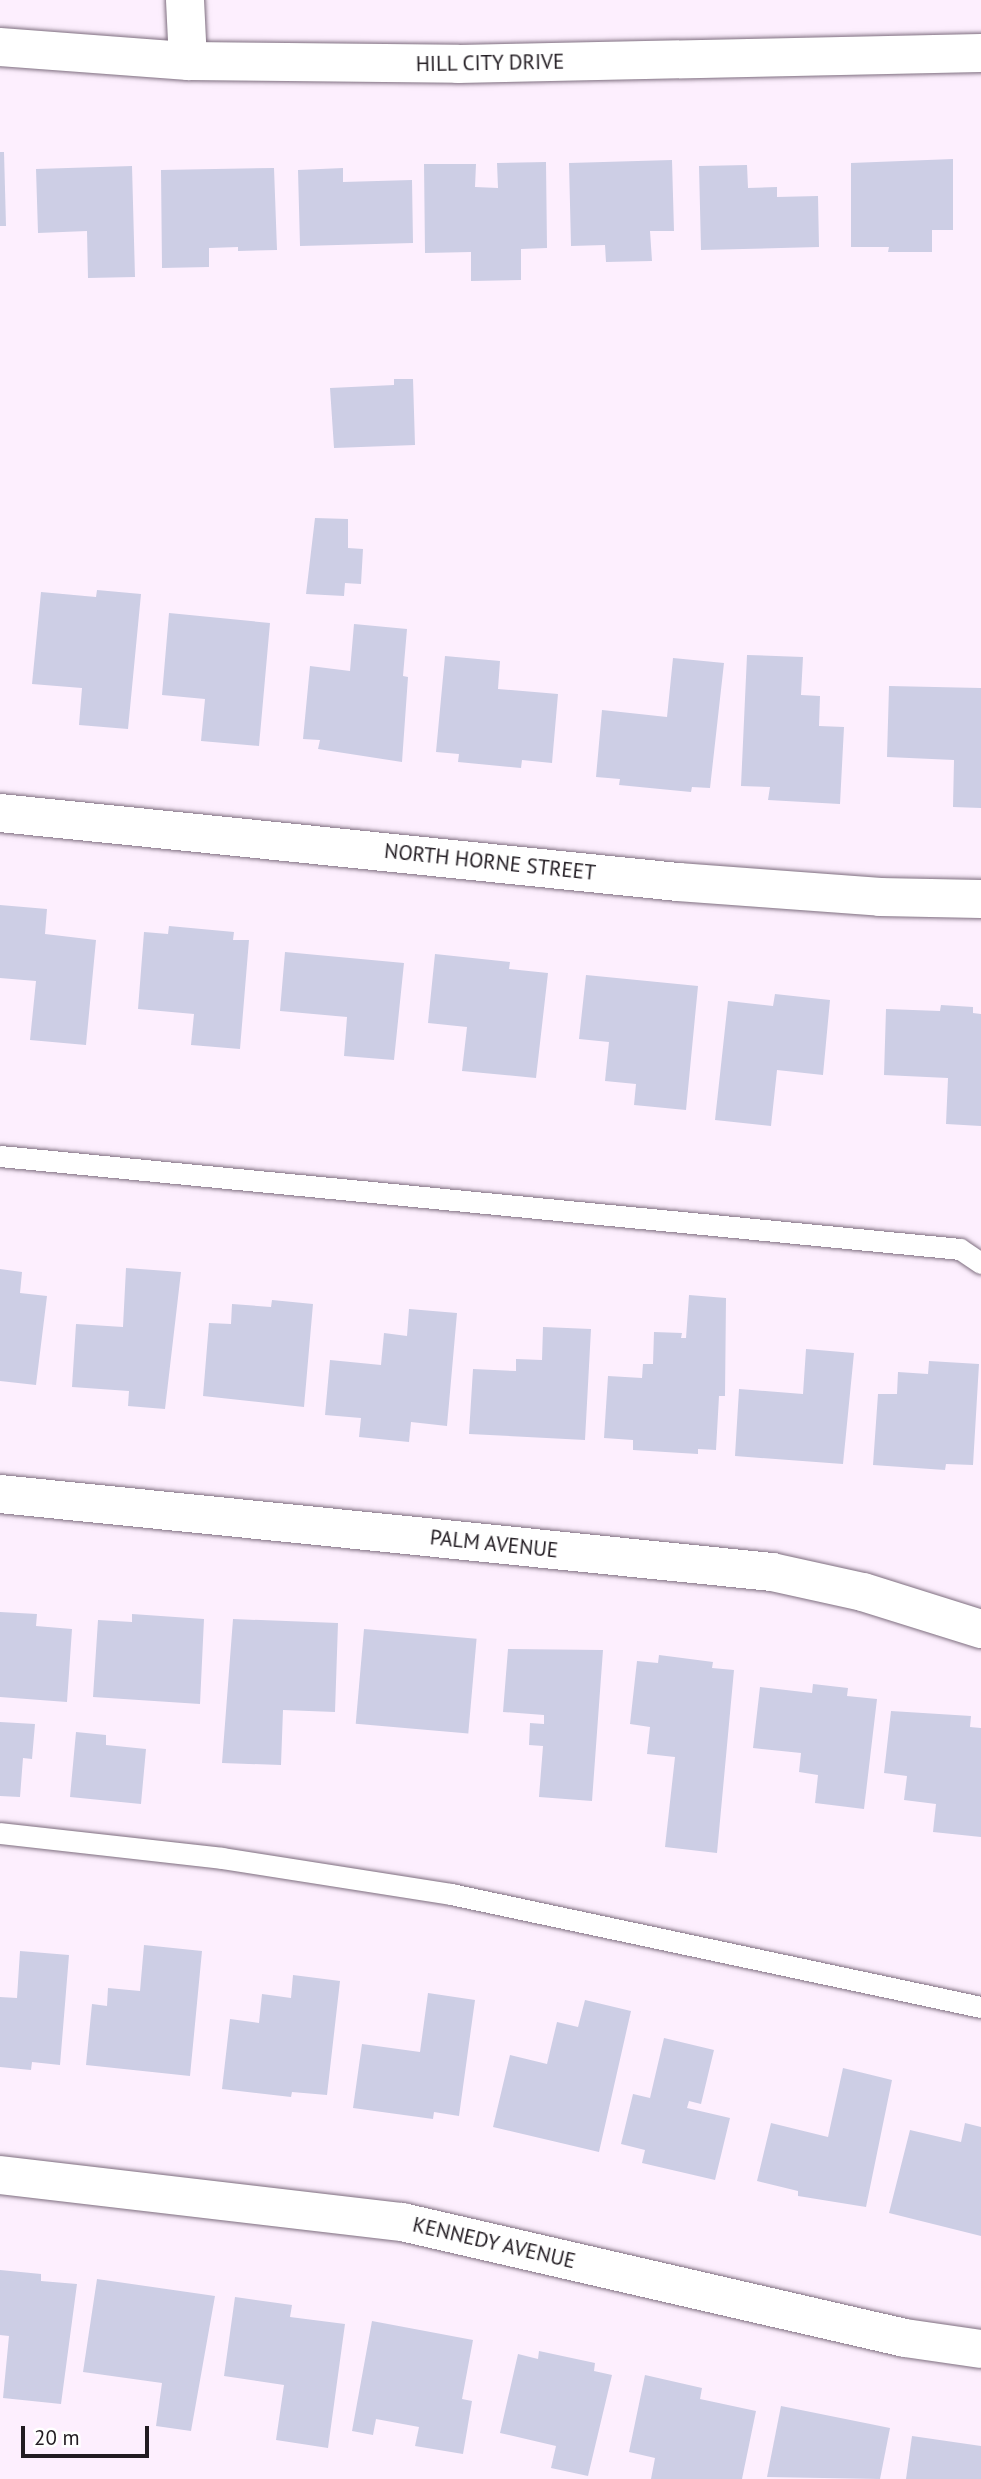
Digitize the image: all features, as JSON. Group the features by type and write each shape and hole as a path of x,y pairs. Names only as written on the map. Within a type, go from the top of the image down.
{"street":[{"path":"185,0 188,61"},
{"name":"HILL CITY DRIVE","path":"0,47 188,61 458,64 981,53"},
{"name":"NORTH HORNE STREET","path":"0,813 678,882 880,897 981,899"},
{"name":"PALM AVENUE","path":"0,1494 772,1572 863,1591 981,1629"},
{"name":"KENNEDY AVENUE","path":"0,2175 402,2222 905,2338 981,2349"}],"lane":[{"path":"0,1156 960,1249 981,1263"},
{"path":"0,1833 222,1858 451,1894 981,2007"}],"building":[{"path":"0,152 4,152 6,226 0,226"},
{"path":"953,159 953,230 932,230 932,252 888,252 889,247 851,247 851,163"},
{"path":"672,160 674,231 650,231 652,261 606,262 605,245 571,246 569,163"},
{"path":"546,162 547,248 521,249 521,280 471,281 471,252 425,253 424,164 476,164 475,187 498,188 497,163"},
{"path":"747,165 748,188 777,187 777,197 818,196 819,247 701,250 699,166"},
{"path":"132,166 135,277 88,278 87,231 38,233 36,169"},
{"path":"274,168 277,250 238,251 238,247 209,248 209,267 162,268 161,170"},
{"path":"343,168 343,182 412,180 413,243 300,246 298,170"},
{"path":"394,379 413,379 415,445 334,448 330,388 394,385"},
{"path":"315,518 348,519 348,548 363,549 361,584 345,583 344,596 306,594"},
{"path":"97,590 141,594 128,729 79,725 82,688 32,684 41,592 96,597"},
{"path":"169,613 270,623 259,746 201,741 205,699 162,695"},
{"path":"354,624 407,629 403,676 408,677 402,762 318,749 320,740 303,739 310,666 350,671"},
{"path":"747,655 803,657 801,695 820,696 819,726 844,727 840,804 768,800 770,787 741,786"},
{"path":"445,656 500,661 498,689 558,694 552,763 522,760 521,768 458,762 459,754 436,752"},
{"path":"673,658 724,663 710,788 692,787 691,792 619,785 620,779 596,777 602,710 667,717"},
{"path":"889,686 981,688 981,808 953,807 954,760 887,757"},
{"path":"0,905 47,909 45,934 96,940 86,1045 30,1040 36,981 0,978"},
{"path":"169,926 234,932 233,940 249,940 240,1049 191,1045 194,1014 138,1009 144,932 168,934"},
{"path":"285,952 404,963 394,1060 344,1056 347,1017 280,1011"},
{"path":"435,954 510,962 509,969 548,973 536,1078 462,1071 467,1027 428,1023"},
{"path":"586,975 698,986 686,1110 634,1105 636,1084 605,1081 609,1042 579,1039"},
{"path":"775,994 830,1000 823,1075 777,1070 771,1126 715,1120 728,1001 773,1006"},
{"path":"941,1005 973,1007 973,1013 981,1014 981,1126 946,1124 948,1078 884,1075 886,1009 940,1011"},
{"path":"126,1268 181,1272 165,1409 128,1406 129,1391 72,1387 76,1324 123,1327"},
{"path":"0,1269 22,1272 20,1293 47,1296 36,1385 0,1381"},
{"path":"689,1295 726,1298 725,1396 719,1396 716,1450 698,1449 698,1454 633,1450 633,1440 604,1438 608,1376 642,1378 643,1364 653,1364 654,1332 682,1333 681,1338 686,1338"},
{"path":"272,1300 313,1304 304,1407 203,1396 209,1323 231,1324 232,1304 271,1307"},
{"path":"409,1309 457,1313 447,1426 411,1422 409,1442 359,1437 361,1418 325,1415 330,1360 381,1365 384,1333 407,1336"},
{"path":"543,1327 591,1329 585,1440 469,1434 473,1369 516,1371 516,1359 542,1360"},
{"path":"806,1349 854,1353 843,1464 735,1456 739,1389 803,1394"},
{"path":"929,1361 979,1364 973,1465 946,1464 945,1470 873,1465 878,1394 897,1394 898,1372 928,1374"},
{"path":"0,1612 37,1614 36,1626 72,1629 67,1702 0,1697"},
{"path":"132,1614 204,1619 200,1704 93,1697 98,1620 132,1622"},
{"path":"233,1619 338,1623 335,1712 283,1710 281,1765 222,1763"},
{"path":"364,1629 477,1639 468,1733 356,1724"},
{"path":"508,1649 603,1650 592,1801 539,1797 543,1746 529,1745 530,1723 544,1724 544,1715 503,1712"},
{"path":"659,1655 713,1662 712,1668 734,1670 717,1853 665,1847 675,1757 647,1754 650,1727 630,1724 637,1661 658,1663"},
{"path":"813,1684 848,1688 847,1696 877,1699 864,1809 815,1803 818,1775 799,1772 801,1753 753,1748 760,1687 812,1693"},
{"path":"891,1711 971,1716 970,1727 981,1728 981,1837 933,1832 936,1804 904,1800 907,1776 884,1773"},
{"path":"0,1722 35,1724 32,1759 23,1758 20,1797 0,1796"},
{"path":"76,1732 106,1735 106,1745 146,1749 141,1804 70,1797"},
{"path":"144,1945 202,1951 190,2076 86,2065 92,2004 107,2006 108,1988 140,1991"},
{"path":"20,1951 69,1955 60,2065 32,2062 31,2070 0,2067 0,1997 17,1998"},
{"path":"293,1975 340,1981 327,2095 292,2092 291,2097 222,2089 230,2019 259,2023 262,1994 291,1998"},
{"path":"428,1993 475,2000 459,2116 434,2112 433,2119 353,2108 362,2044 420,2052"},
{"path":"585,2000 631,2011 599,2152 493,2127 510,2055 547,2064 557,2022 578,2027"},
{"path":"664,2038 714,2050 701,2104 689,2101 687,2108 730,2118 715,2180 642,2163 645,2150 621,2144 633,2094 650,2098"},
{"path":"843,2068 892,2080 866,2207 798,2196 798,2191 757,2181 771,2123 828,2137"},
{"path":"965,2123 981,2127 981,2236 889,2213 910,2130 961,2142"},
{"path":"0,2270 41,2274 41,2281 77,2284 61,2404 3,2398 9,2336 0,2335"},
{"path":"97,2279 215,2296 191,2431 156,2426 162,2383 83,2372"},
{"path":"235,2297 292,2305 290,2317 345,2324 328,2448 276,2440 284,2385 224,2376"},
{"path":"372,2321 473,2340 462,2399 472,2401 463,2454 415,2446 419,2427 376,2419 373,2435 352,2431"},
{"path":"539,2351 595,2363 594,2371 612,2375 588,2476 551,2468 556,2446 500,2433 518,2354 538,2359"},
{"path":"645,2375 702,2388 700,2399 756,2411 742,2479 651,2479 655,2458 629,2452"},
{"path":"781,2406 890,2428 880,2479 767,2477"},
{"path":"912,2436 981,2446 981,2479 906,2479"}]}
